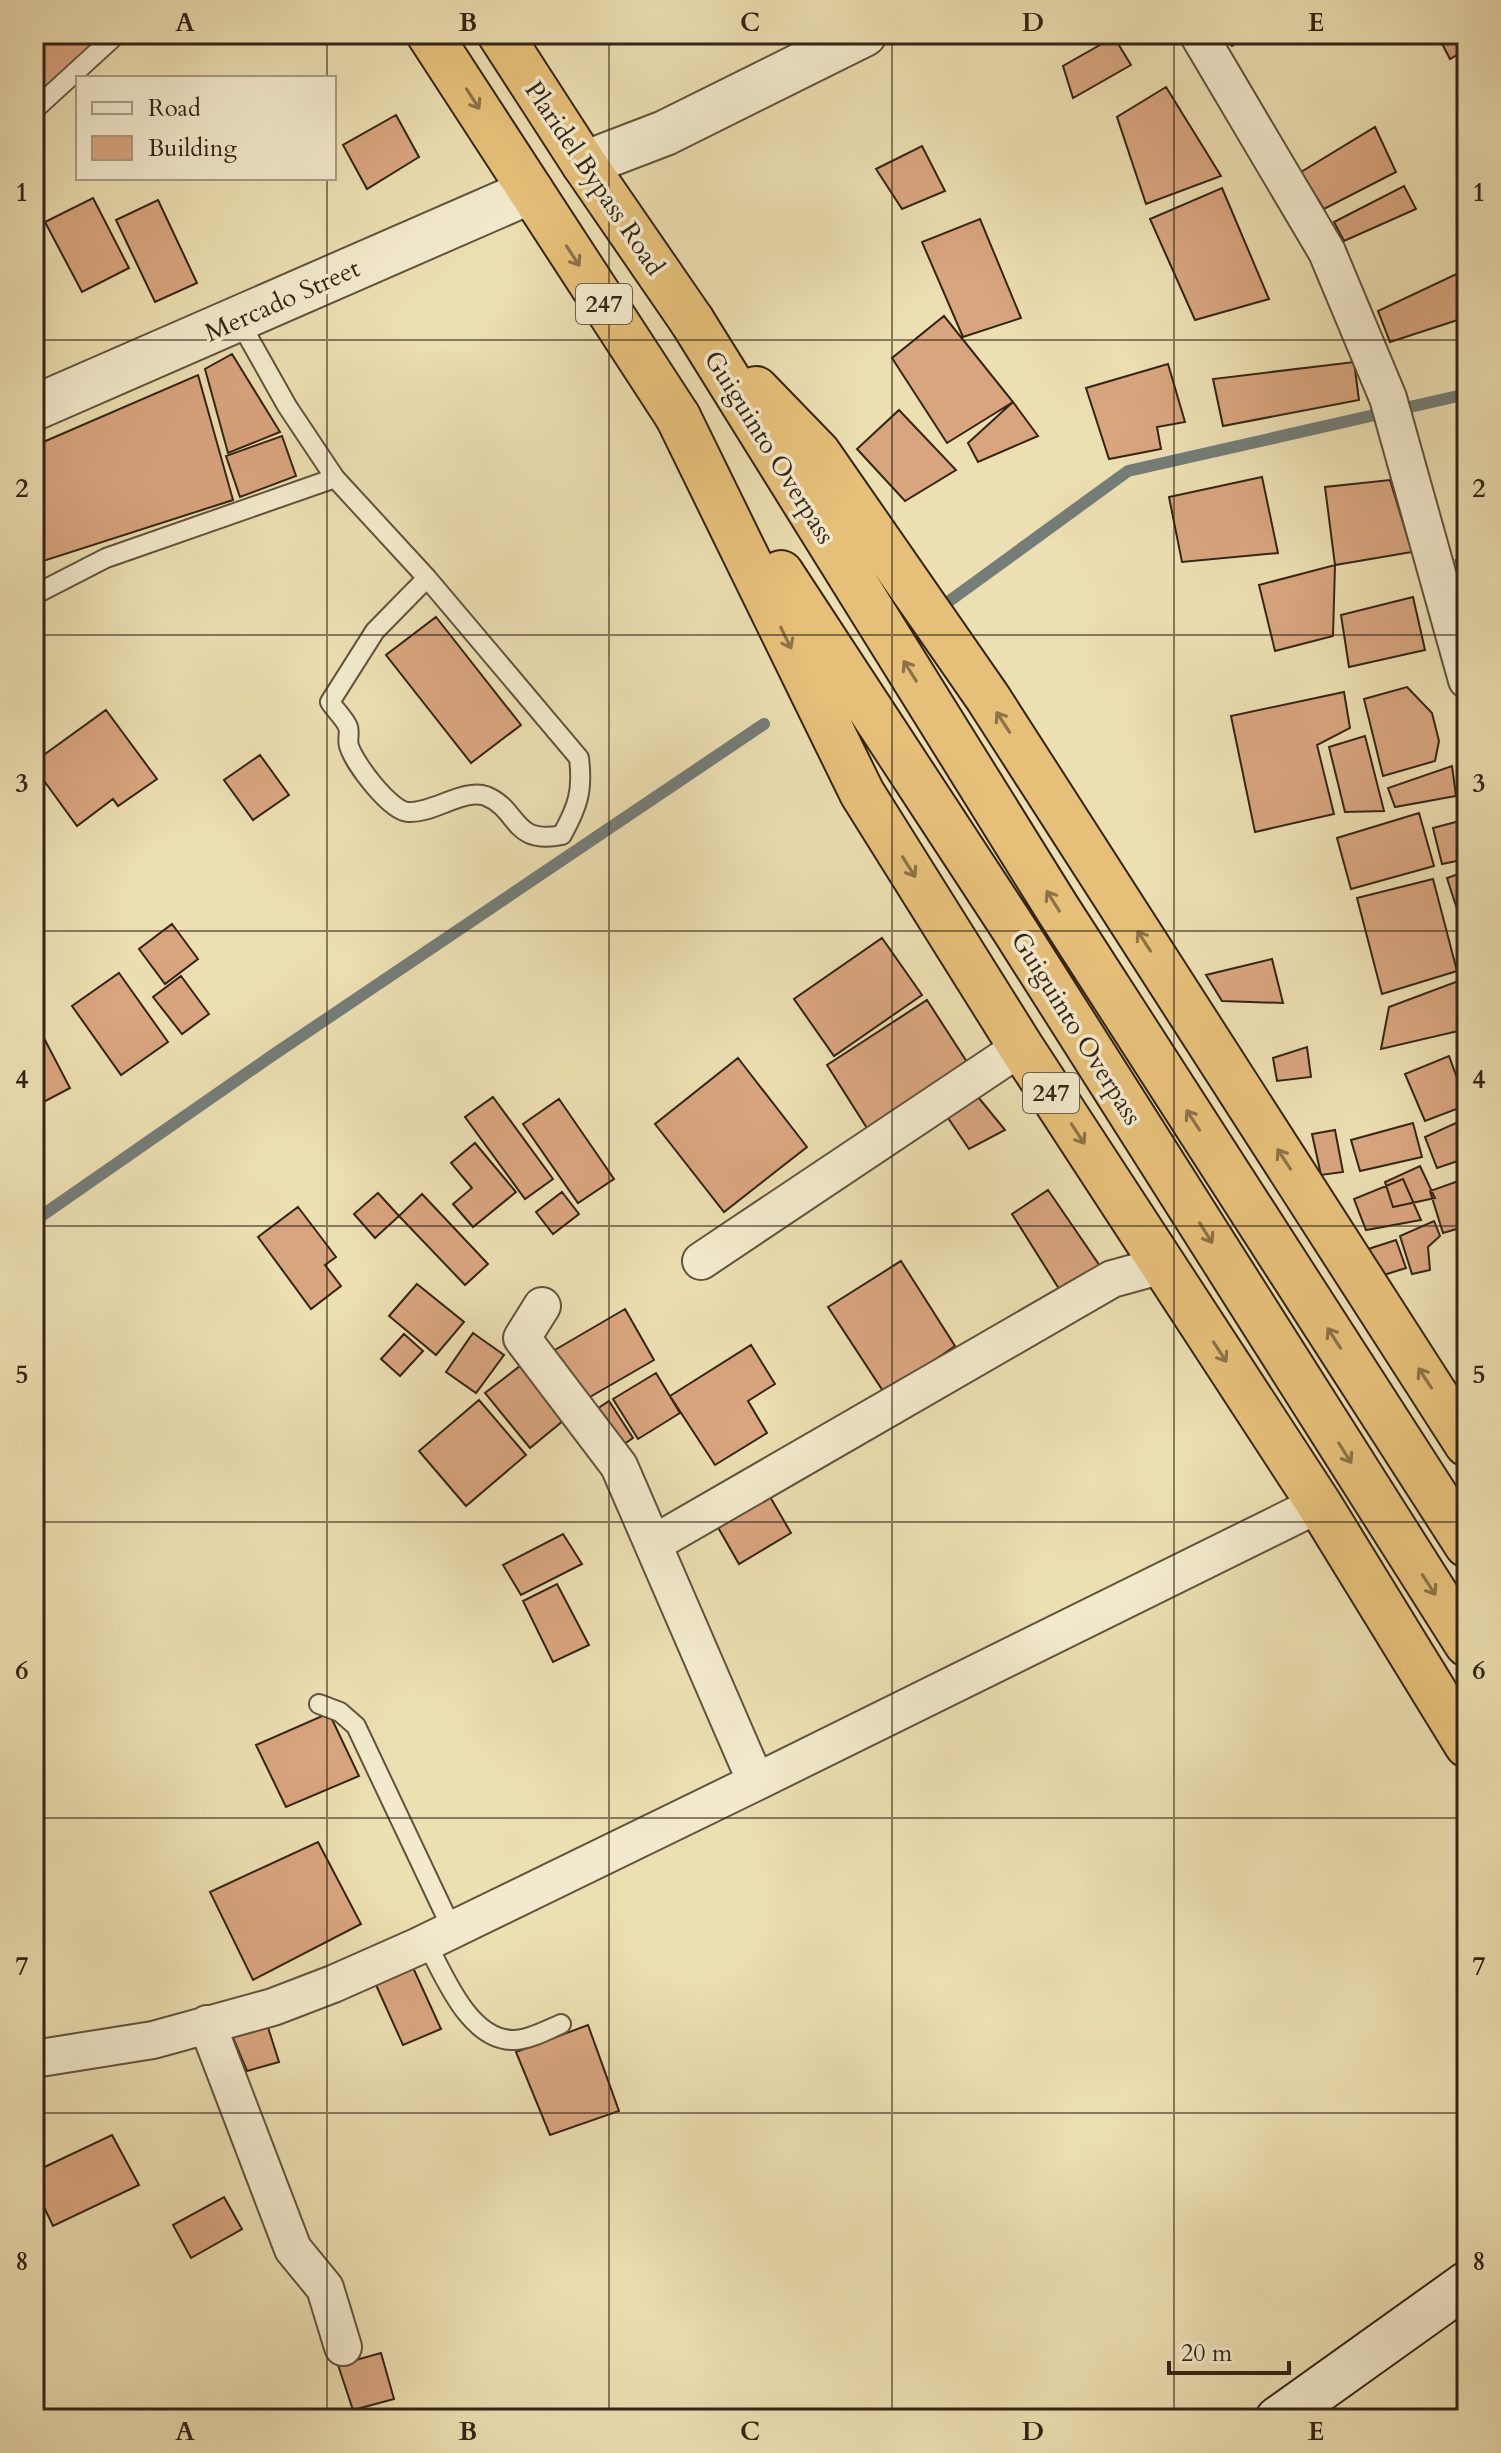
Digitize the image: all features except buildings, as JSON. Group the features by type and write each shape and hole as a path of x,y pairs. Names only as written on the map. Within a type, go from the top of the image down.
{"highway":[{"name":"247","path":"429,34 678,417 862,793 1021,1047 1319,1504 1467,1745"},
{"name":"Plaridel Bypass Road","path":"500,34 584,164 692,321"},
{"name":"247","path":"692,321 818,453 988,698 1465,1437"},
{"name":"Guiguinto Overpass","path":"692,321 1057,908 1467,1545"},
{"name":"Guiguinto Overpass","path":"678,417 1014,929 1467,1644"}],"street":[{"path":"584,164 665,133 864,34"},
{"path":"1198,34 1327,252 1388,398 1467,680"},
{"name":"Mercado Street","path":"34,408 531,191"},
{"path":"701,1261 1021,1047"},
{"path":"653,1544 1112,1279 1163,1265"},
{"path":"542,1306 522,1338 619,1466 756,1782"},
{"path":"34,2059 153,2040 273,2007 439,1935 1319,1504"},
{"path":"207,2024 293,2249 325,2288 343,2347"},
{"path":"1278,2419 1467,2284"}],"lane":[{"path":"34,110 117,34"},
{"path":"238,319 287,406 335,478 427,578 579,758 581,780 577,808 562,835 542,839 523,830 489,797 479,794 407,813 390,805 353,756 348,743 348,728 330,702 375,631 427,578"},
{"path":"34,595 106,558 335,478"},
{"path":"319,1704 340,1712 356,1726 468,2015 497,2038 515,2040 561,2024"}],"waterway":[{"path":"948,602 1128,471 1467,394"},
{"path":"34,1221 273,1055 764,724"}]}
